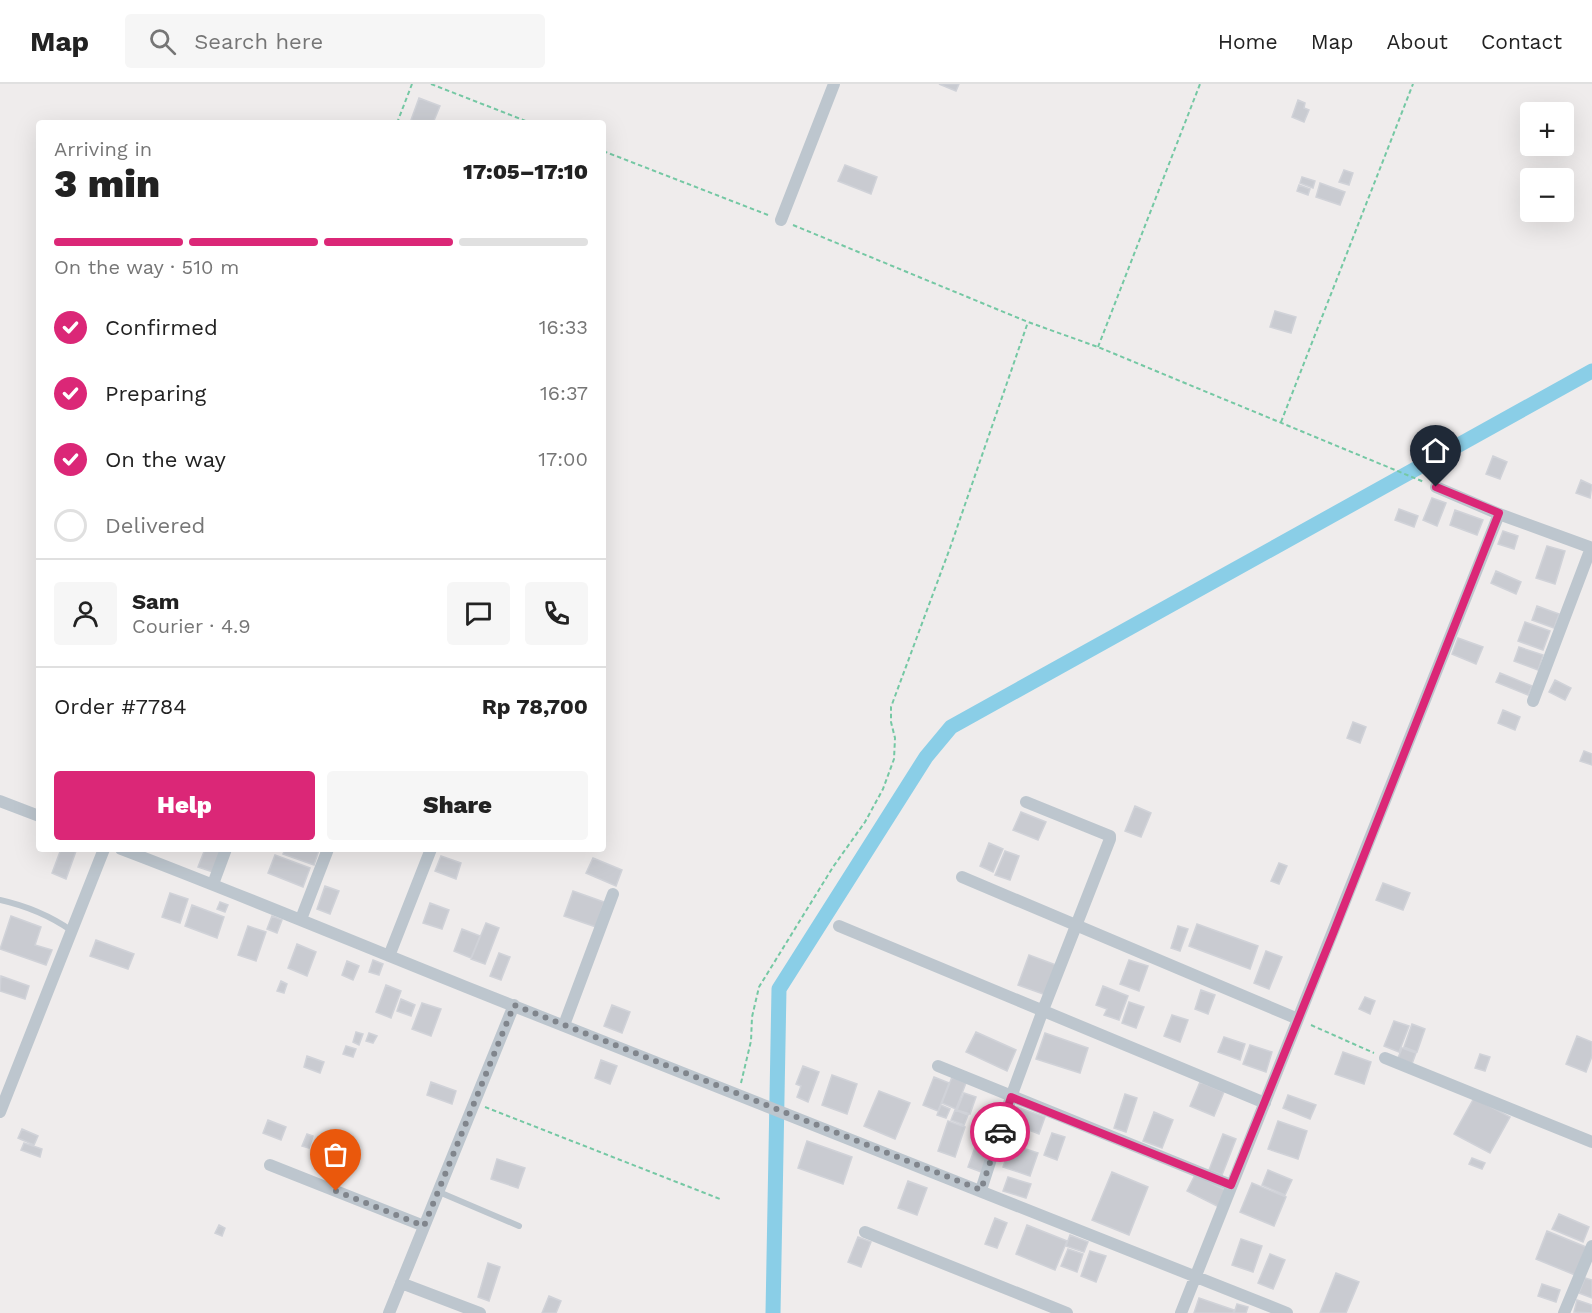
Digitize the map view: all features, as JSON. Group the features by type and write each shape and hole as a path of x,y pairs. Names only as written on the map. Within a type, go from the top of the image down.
{"street":[{"path":"781,220 834,84"},
{"path":"1436,487 1591,548 1533,701"},
{"path":"1181,1313 1499,513"},
{"path":"0,801 36,815"},
{"path":"981,1190 1011,1097 1076,925 1104,859 1110,836 1026,802"},
{"path":"0,1112 104,852"},
{"path":"129,852 1287,1313"},
{"path":"213,884 225,852"},
{"path":"300,919 327,852"},
{"path":"388,956 430,852"},
{"path":"962,877 1298,1019"},
{"path":"564,1025 613,894"},
{"path":"839,926 1265,1103"},
{"path":"389,1313 514,1005"},
{"path":"1385,1058 1592,1142"},
{"path":"938,1066 1231,1185"},
{"path":"270,1165 424,1226"},
{"path":"865,1232 1067,1313"},
{"path":"1564,1313 1592,1246"},
{"path":"401,1283 480,1313"}],"lane":[{"path":"0,900 22,905 51,917 72,931"},
{"path":"438,1192 519,1226"}],"path":[{"path":"397,120 412,84"},
{"path":"430,84 523,120"},
{"path":"1098,347 1200,84"},
{"path":"1281,422 1413,84"},
{"path":"606,152 781,220 1028,322 1098,347 1436,487"},
{"path":"739,1094 751,1041 752,1017 759,987 833,867 865,822 883,789 894,759 895,738 891,722 891,707 950,548 1028,322"},
{"path":"1298,1019 1385,1058"},
{"path":"474,1103 720,1199"}],"building":[{"path":"939,84 959,84 956,91"},
{"path":"419,98 440,106 434,120 411,120"},
{"path":"1298,100 1305,103 1304,108 1309,110 1304,122 1292,117"},
{"path":"845,165 877,177 871,194 838,181"},
{"path":"1344,170 1353,173 1349,185 1339,182"},
{"path":"1302,177 1315,181 1313,188 1300,183"},
{"path":"1320,183 1345,192 1340,205 1316,197"},
{"path":"1299,185 1310,189 1308,195 1297,191"},
{"path":"1275,311 1296,317 1291,333 1270,327"},
{"path":"1493,456 1507,462 1500,479 1486,474"},
{"path":"1581,480 1592,485 1590,498 1576,493"},
{"path":"1432,498 1446,503 1437,526 1423,520"},
{"path":"1399,509 1418,516 1414,527 1395,520"},
{"path":"1455,510 1483,520 1477,535 1450,525"},
{"path":"1503,531 1518,536 1514,549 1498,544"},
{"path":"1547,546 1565,551 1555,584 1536,578"},
{"path":"1496,571 1521,582 1516,594 1491,583"},
{"path":"1537,606 1559,614 1554,628 1532,620"},
{"path":"1525,622 1550,631 1543,650 1518,641"},
{"path":"1458,638 1483,647 1476,664 1452,654"},
{"path":"1519,647 1543,655 1538,670 1514,661"},
{"path":"1500,673 1532,686 1528,695 1496,682"},
{"path":"1555,680 1571,688 1565,700 1549,692"},
{"path":"1503,710 1520,717 1515,730 1498,723"},
{"path":"1353,722 1366,727 1360,743 1347,738"},
{"path":"1584,751 1592,754 1592,765 1580,761"},
{"path":"1135,806 1151,813 1141,837 1125,831"},
{"path":"1021,812 1046,822 1038,840 1013,830"},
{"path":"989,843 1003,849 993,872 980,866"},
{"path":"1005,851 1019,856 1010,880 995,875"},
{"path":"60,852 76,852 66,879 52,873"},
{"path":"204,852 220,852 213,872 198,867"},
{"path":"284,852 318,852 314,865 283,854"},
{"path":"275,855 310,868 303,887 268,873"},
{"path":"441,856 461,863 456,879 435,871"},
{"path":"593,858 622,870 616,886 586,873"},
{"path":"1279,863 1287,866 1279,884 1271,881"},
{"path":"1383,883 1410,893 1403,910 1376,900"},
{"path":"325,886 339,891 330,914 317,909"},
{"path":"573,891 604,902 596,927 564,916"},
{"path":"170,893 188,899 180,923 162,917"},
{"path":"220,902 228,905 225,912 217,909"},
{"path":"430,903 449,910 442,929 423,923"},
{"path":"192,905 224,917 217,938 185,926"},
{"path":"11,916 41,927 35,945 52,950 46,965 0,949"},
{"path":"272,916 282,920 277,933 267,929"},
{"path":"486,923 499,928 485,964 471,959"},
{"path":"1197,924 1258,946 1250,969 1189,946"},
{"path":"248,926 266,932 256,961 238,955"},
{"path":"1178,926 1188,929 1180,951 1171,948"},
{"path":"462,929 480,936 471,958 454,951"},
{"path":"96,940 134,954 128,969 90,956"},
{"path":"297,944 316,952 307,976 288,968"},
{"path":"1266,951 1282,957 1269,989 1254,983"},
{"path":"499,953 510,957 501,980 490,976"},
{"path":"1029,955 1056,965 1046,995 1018,985"},
{"path":"373,960 383,964 379,975 369,972"},
{"path":"1129,960 1148,966 1139,991 1120,984"},
{"path":"347,961 359,966 353,980 342,975"},
{"path":"1,976 29,986 25,999 0,991"},
{"path":"281,981 287,984 284,993 277,991"},
{"path":"386,985 401,991 391,1018 376,1012"},
{"path":"1103,986 1128,996 1119,1020 1104,1015 1107,1009 1096,1005"},
{"path":"1201,990 1215,995 1208,1014 1195,1009"},
{"path":"1365,997 1375,1001 1370,1014 1359,1009"},
{"path":"401,999 415,1005 411,1016 397,1011"},
{"path":"1129,1002 1144,1007 1136,1028 1122,1023"},
{"path":"422,1003 441,1009 431,1036 412,1029"},
{"path":"612,1005 630,1012 622,1033 604,1026"},
{"path":"1172,1015 1188,1020 1180,1042 1164,1036"},
{"path":"1394,1021 1409,1026 1399,1052 1384,1046"},
{"path":"1412,1024 1425,1029 1417,1052 1404,1047"},
{"path":"356,1032 363,1034 359,1045 353,1042"},
{"path":"976,1032 1016,1050 1007,1071 966,1052"},
{"path":"369,1033 377,1036 373,1043 366,1041"},
{"path":"1045,1033 1088,1048 1080,1073 1036,1059"},
{"path":"1577,1036 1592,1042 1592,1056 1586,1072 1566,1064"},
{"path":"1224,1037 1245,1044 1240,1060 1218,1052"},
{"path":"1250,1045 1272,1052 1266,1072 1243,1064"},
{"path":"346,1046 356,1049 353,1057 343,1054"},
{"path":"1402,1048 1416,1053 1412,1064 1398,1058"},
{"path":"1343,1052 1371,1062 1364,1084 1335,1074"},
{"path":"1480,1054 1490,1057 1485,1071 1475,1068"},
{"path":"307,1056 324,1062 320,1073 304,1067"},
{"path":"601,1060 617,1066 610,1084 595,1078"},
{"path":"803,1066 819,1072 808,1102 797,1097 801,1086 796,1084"},
{"path":"832,1075 857,1084 847,1114 822,1105"},
{"path":"934,1077 949,1083 938,1111 923,1105"},
{"path":"952,1077 966,1083 956,1109 942,1103"},
{"path":"431,1082 456,1091 452,1104 427,1095"},
{"path":"1200,1082 1224,1092 1214,1116 1190,1106"},
{"path":"879,1091 910,1103 895,1139 864,1126"},
{"path":"964,1093 976,1097 970,1114 957,1110"},
{"path":"1125,1094 1137,1098 1126,1132 1114,1128"},
{"path":"1288,1095 1316,1105 1310,1119 1283,1108"},
{"path":"1474,1098 1510,1117 1490,1153 1454,1134"},
{"path":"941,1105 950,1109 946,1118 937,1115"},
{"path":"1017,1107 1045,1117 1039,1134 1011,1123"},
{"path":"955,1110 968,1115 964,1125 951,1120"},
{"path":"1154,1112 1173,1120 1162,1148 1143,1141"},
{"path":"268,1120 286,1127 281,1140 263,1133"},
{"path":"948,1121 965,1127 955,1157 938,1151"},
{"path":"1278,1121 1307,1131 1298,1159 1268,1149"},
{"path":"22,1129 38,1136 34,1145 18,1138"},
{"path":"1052,1133 1065,1137 1057,1160 1044,1155"},
{"path":"307,1134 313,1136 309,1148 302,1146"},
{"path":"1223,1134 1236,1139 1222,1175 1209,1170"},
{"path":"979,1136 995,1142 984,1173 968,1167"},
{"path":"321,1138 344,1146 338,1163 315,1155"},
{"path":"807,1141 852,1157 843,1184 798,1168"},
{"path":"24,1143 42,1149 40,1157 21,1150"},
{"path":"1011,1144 1038,1153 1030,1176 1003,1167"},
{"path":"1472,1158 1485,1163 1482,1169 1469,1164"},
{"path":"497,1159 525,1168 518,1188 491,1179"},
{"path":"1268,1170 1292,1180 1285,1195 1262,1185"},
{"path":"1112,1172 1148,1187 1129,1235 1092,1220"},
{"path":"1195,1175 1227,1191 1219,1207 1187,1191"},
{"path":"1008,1177 1031,1184 1026,1198 1003,1191"},
{"path":"908,1181 927,1188 917,1215 898,1208"},
{"path":"1252,1183 1286,1197 1274,1226 1240,1212"},
{"path":"1559,1214 1589,1227 1583,1242 1552,1229"},
{"path":"995,1218 1007,1223 997,1248 985,1244"},
{"path":"219,1225 225,1228 222,1236 215,1233"},
{"path":"1027,1225 1067,1241 1055,1270 1016,1254"},
{"path":"1547,1231 1586,1247 1575,1275 1536,1259"},
{"path":"1070,1235 1088,1242 1084,1252 1066,1246"},
{"path":"858,1237 871,1242 861,1267 848,1262"},
{"path":"1241,1239 1262,1246 1253,1272 1232,1265"},
{"path":"1068,1249 1083,1254 1077,1272 1061,1266"},
{"path":"1090,1251 1106,1256 1096,1282 1081,1276"},
{"path":"1270,1254 1285,1260 1273,1289 1258,1283"},
{"path":"488,1263 500,1267 489,1301 478,1297"},
{"path":"1336,1273 1359,1282 1346,1313 1320,1313"},
{"path":"1585,1278 1592,1280 1592,1298 1579,1293"},
{"path":"1542,1284 1560,1290 1556,1302 1538,1296"},
{"path":"549,1296 561,1301 556,1313 542,1313"},
{"path":"1199,1298 1234,1310 1233,1313 1194,1313"},
{"path":"1577,1300 1592,1305 1592,1313 1574,1312"},
{"path":"1237,1304 1248,1307 1246,1313 1234,1313"}],"waterway":[{"path":"773,1313 779,989 926,757 951,727 1592,371"}],"way so far":[{"path":"336,1191 424,1226 514,1005 981,1190 1000,1132"}],"route":[{"path":"1000,1132 1011,1097 1231,1185 1499,513 1436,487"}]}
